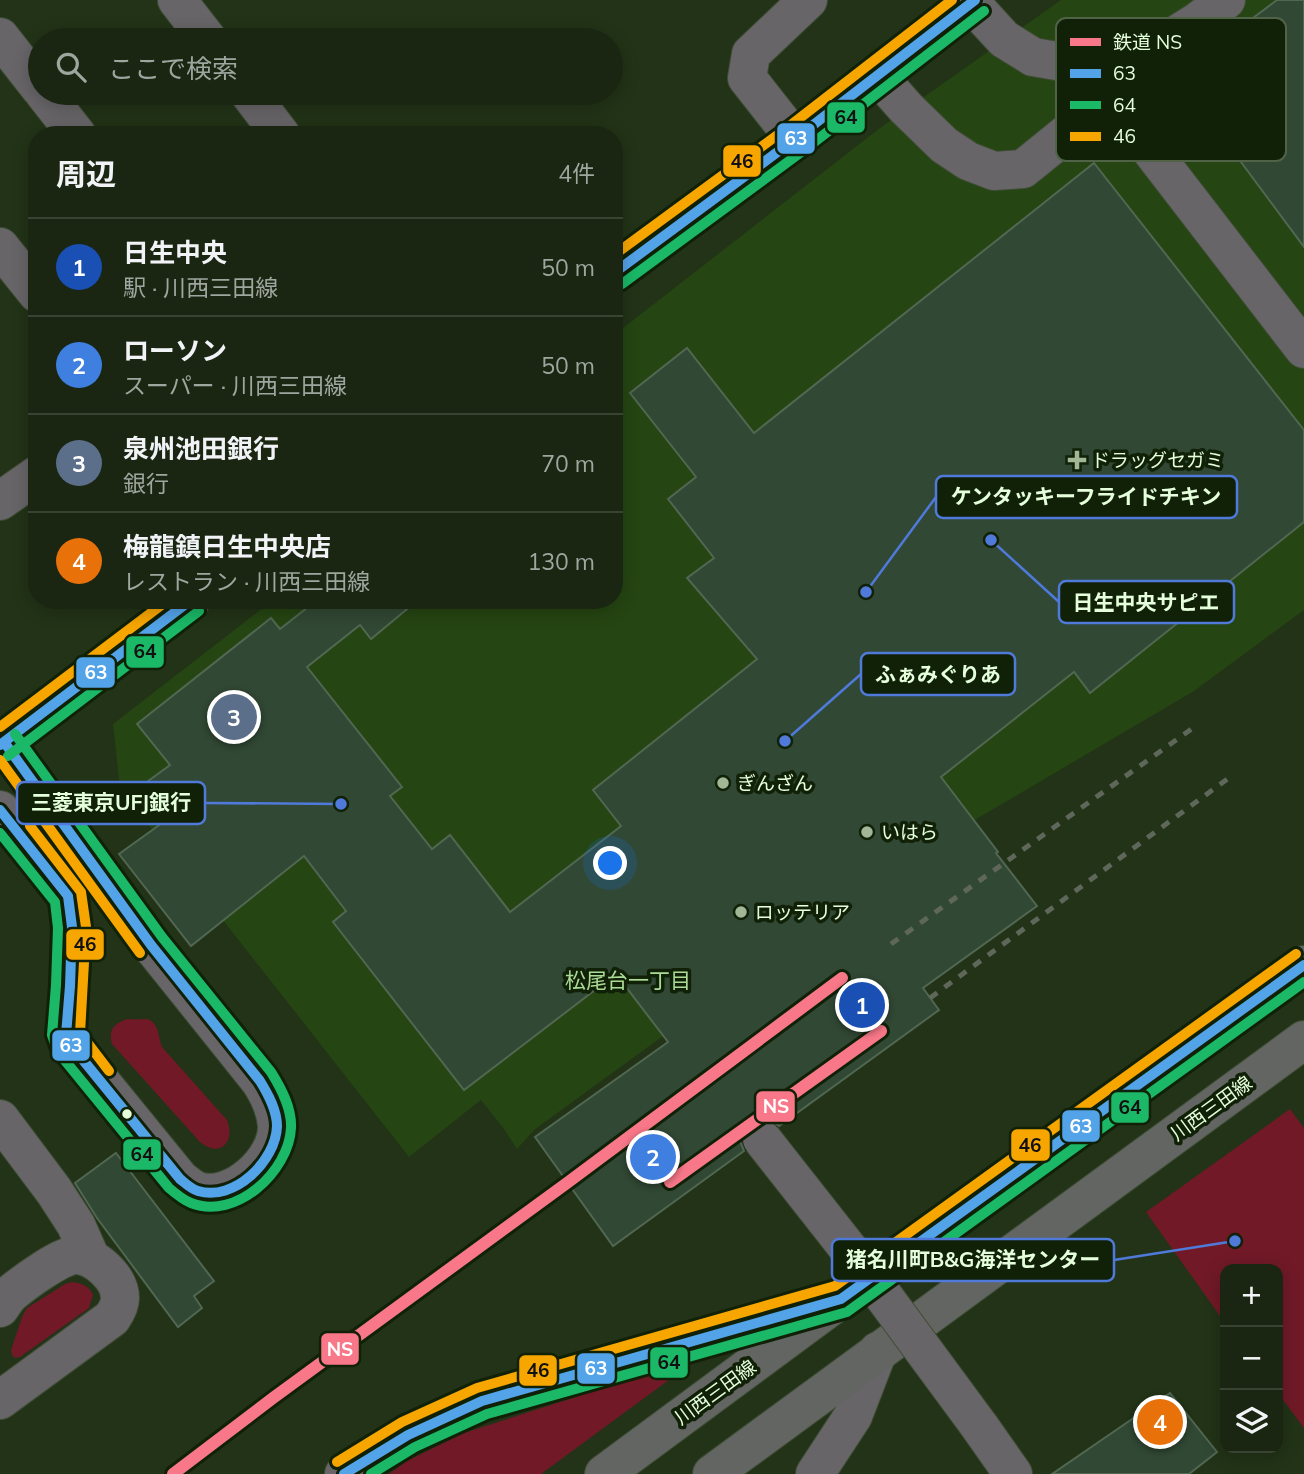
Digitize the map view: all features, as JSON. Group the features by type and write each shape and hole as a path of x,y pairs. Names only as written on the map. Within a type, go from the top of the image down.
{"main road":[{"name":"川西三田線","path":"604,1474 841,1299 1304,965"},
{"name":"川西三田線","path":"712,1474 1304,1040"}],"street":[{"path":"177,0 199,28"},
{"path":"795,139 747,78 751,54 808,0"},
{"path":"1202,18 1226,0"},
{"path":"623,266 795,139 973,1 1004,39 1033,57 1056,61"},
{"path":"0,37 28,73"},
{"path":"877,75 944,145 968,161 994,171 1023,169 1056,142"},
{"path":"53,105 70,126"},
{"path":"258,105 274,126"},
{"path":"1159,161 1304,349"},
{"path":"0,247 28,282"},
{"path":"0,810 68,896 72,927 66,1035 70,1044 180,1180 197,1191 214,1193 234,1188 252,1175 274,1145 277,1128 270,1096 151,945 2,744 179,609"},
{"path":"0,1119 54,1191 76,1225 91,1259"},
{"path":"762,1139 854,1256 1013,1474"},
{"path":"0,1308 13,1292 60,1260 75,1255 91,1259 104,1268 116,1283 120,1297 118,1310 112,1318 0,1400"},
{"path":"344,1474 408,1435 482,1401 841,1299"},
{"path":"815,1474 853,1416 878,1351"}],"shaded area":[{"path":"1061,0 1304,0 1304,610 1194,691 895,867 534,1130 517,1149 481,1100 409,1157 120,789 113,724 261,609 623,609 623,328 880,128"},
{"path":"127,1019 153,1022 162,1047 227,1120 229,1136 224,1146 213,1149 199,1141 112,1044 113,1028"},
{"path":"1290,1109 1304,1128 1304,1428 1283,1400 1283,1264 1220,1264 1220,1316 1146,1212"},
{"path":"72,1282 85,1286 93,1295 89,1308 15,1358 11,1350 27,1308"},
{"path":"700,1357 541,1474 389,1474 407,1461 464,1433"}],"building":[{"path":"1277,0 1304,0 1304,247 1240,161 1286,161 1286,18 1253,18"},
{"path":"1094,163 1304,430 1304,522 1090,693 1074,672 941,777 1037,906 923,988 939,1010 779,1126 769,1119 749,1121 740,1141 744,1151 613,1246 535,1137 668,1042 616,974 464,1090 333,922 346,911 304,856 191,946 119,854 162,823 136,790 170,765 137,724 271,618 280,629 306,609 407,609 371,639 360,625 307,667 402,787 390,796 432,849 450,835 510,912 621,826 593,790 757,659 687,578 714,558 668,499 696,477 630,393 687,348 754,433"},
{"path":"116,1153 214,1281 194,1296 202,1308 178,1327 97,1218 75,1183"},
{"path":"1170,1393 1217,1452 1189,1474 1052,1474"}],"railway":[{"path":"891,944 1197,725"},
{"path":"930,998 1230,777"}],"rail line":[{"name":"NS","path":"173,1474 842,978"},
{"name":"NS","path":"670,1182 881,1031"}],"transit line":[{"name":"46","path":"623,248 787,128 952,0"},
{"name":"63","path":"623,266 795,139 975,0"},
{"name":"64","path":"623,283 804,150 984,11"},
{"name":"46","path":"0,727 156,609"},
{"name":"63","path":"0,745 179,609"},
{"name":"64","path":"8,756 199,611"},
{"name":"64","path":"0,833 55,902 58,928 52,1035 58,1052 169,1188 182,1199 208,1207 242,1199 270,1175 288,1144 291,1128 285,1098 271,1072 162,937 15,734"},
{"name":"63","path":"0,810 68,896 72,927 66,1035 70,1044 188,1186 212,1193 239,1184 261,1165 275,1139 277,1120 266,1091 151,945 4,742"},
{"name":"46","path":"0,760 140,953"},
{"name":"46","path":"30,826 81,892 86,927 80,1033 109,1071"},
{"name":"46","path":"337,1462 402,1422 477,1388 835,1286 1296,954"},
{"name":"63","path":"344,1474 408,1435 482,1401 841,1299 1304,965"},
{"name":"64","path":"371,1474 415,1447 487,1414 847,1312 1304,982"}],"place":[{"name":"ドラッグセガミ","path":"1077,460"},
{"name":"日生中央サピエ","path":"991,540"},
{"name":"ケンタッキーフライドチキン","path":"866,592"},
{"name":"泉州池田銀行","path":"234,717"},
{"name":"ふぁみぐりあ","path":"785,741"},
{"name":"ぎんざん","path":"723,783"},
{"name":"三菱東京UFJ銀行","path":"341,804"},
{"name":"いはら","path":"867,832"},
{"name":"ロッテリア","path":"741,912"},
{"name":"日生中央","path":"862,1005"},
{"name":"ローソン","path":"653,1157"},
{"name":"猪名川町B&G海洋センター","path":"1235,1241"},
{"name":"梅龍鎮日生中央店","path":"1160,1422"}],"district":[{"name":"松尾台一丁目","path":"628,981"}]}
